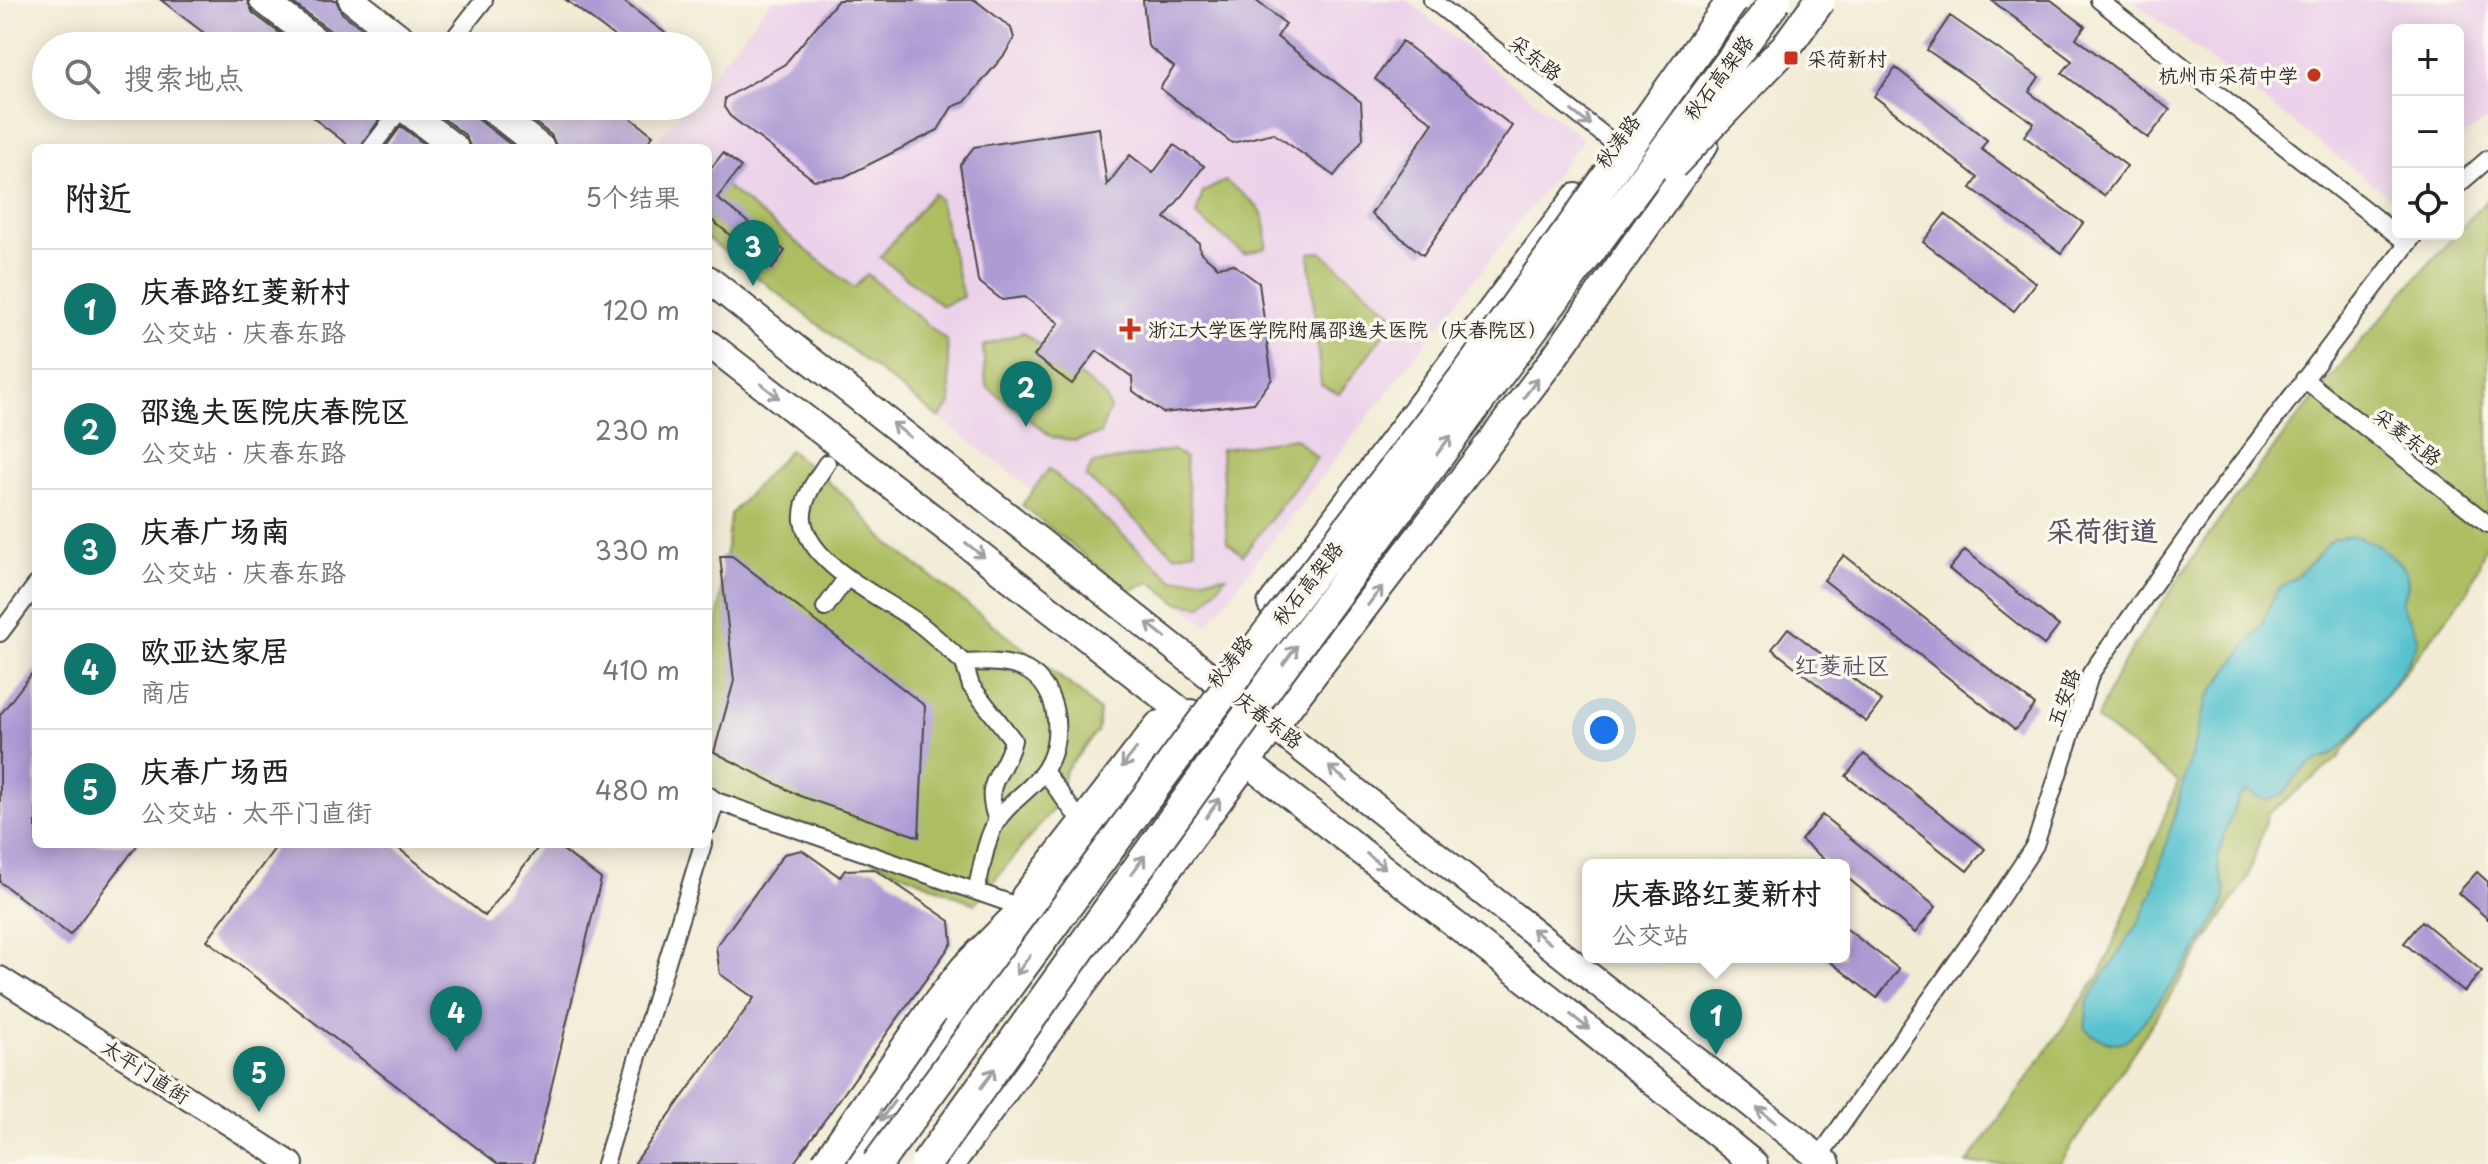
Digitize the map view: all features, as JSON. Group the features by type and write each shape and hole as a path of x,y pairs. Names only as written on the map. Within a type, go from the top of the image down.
{"highway":[{"name":"秋石高架路","path":"877,1164 1264,638 1472,367 1733,0"},
{"name":"秋石高架路","path":"926,1164 1294,650 1776,0"},
{"path":"1590,250 1786,47 1820,0"},
{"path":"826,1164 932,1011 965,969 1104,829"}],"main road":[{"path":"263,0 305,32"},
{"path":"352,0 393,32"},
{"name":"秋涛路","path":"849,1164 964,1003 1104,829 1720,0"},
{"path":"951,1164 1248,761 1278,726 1550,363 1807,0"},
{"path":"420,120 450,144"},
{"path":"506,120 536,144"},
{"name":"庆春东路","path":"712,282 1278,726 1823,1160"},
{"path":"712,346 1248,761 1754,1164"},
{"path":"819,1164 1157,723 1189,715"},
{"name":"太平门直街","path":"0,978 292,1164"}],"street":[{"path":"459,32 484,0"},
{"name":"采东路","path":"1432,0 1615,144"},
{"path":"2102,1 2392,223"},
{"path":"374,144 392,120"},
{"path":"2464,180 2488,159"},
{"name":"五安路","path":"1823,1160 2035,845 2091,673 2304,379 2409,240"},
{"name":"采菱东路","path":"2304,379 2488,524"},
{"path":"827,463 811,486 803,519 815,545 847,577 918,623 964,663 971,686 1013,740 1009,756 992,782 989,799 997,820"},
{"path":"825,608 847,577"},
{"path":"0,633 32,590"},
{"path":"964,663 991,661 1022,668 1044,687 1054,706 1058,726 1053,753 1044,771 997,820 976,891"},
{"path":"1044,771 1073,811"},
{"path":"712,798 1015,905"},
{"path":"605,1164 702,848"}],"shaded area":[{"name":"浙江大学医学院附属邵逸夫医院（庆春院区）","path":"772,0 1406,0 1583,139 1207,625 712,242 712,144 654,144 674,120 712,120 712,74"},
{"name":"杭州市采荷中学","path":"2132,0 2488,0 2488,119 2464,137 2464,24 2392,24 2392,198"}],"green space":[{"path":"712,175 854,288 867,274 947,341 951,404 939,418 712,242"},
{"path":"1225,181 1258,208 1265,224 1266,248 1244,254 1196,215 1203,192"},
{"path":"933,193 939,199 963,297 942,306 880,257"},
{"path":"2488,199 2488,541 2469,590 2337,759 2267,815 2249,876 2060,1164 1967,1164 2101,973 2178,782 2097,720 2122,667 2175,584 2247,483 2364,337 2405,291 2451,240 2464,240 2464,226"},
{"path":"1321,252 1396,317 1339,394 1321,385 1309,253"},
{"path":"1023,332 1105,396 1110,409 1100,434 1075,441 1052,437 986,386 983,346"},
{"path":"1295,438 1317,458 1243,555 1227,542 1221,449"},
{"path":"789,450 844,495 887,542 1078,691 1100,712 1097,732 1065,771 1057,804 975,904 712,792 712,674 730,515"},
{"path":"1173,450 1185,458 1195,551 1175,555 1086,477 1092,464"},
{"path":"1049,469 1173,580 1226,576 1203,606 1178,603 1151,582 1128,591 1022,505"}],"water":[{"path":"2352,536 2379,546 2396,560 2407,576 2408,585 2402,603 2417,638 2413,653 2343,746 2306,768 2286,790 2272,799 2265,800 2246,791 2240,796 2219,855 2224,899 2206,935 2132,1034 2119,1043 2097,1038 2085,1028 2088,1000 2138,924 2152,894 2207,699 2262,624 2277,590 2301,573 2333,539"}],"building":[{"path":"161,0 247,0 253,13 278,32 203,32"},
{"path":"289,0 336,0 342,13 367,32 332,32"},
{"path":"566,0 622,0 664,32 608,32"},
{"path":"838,0 975,0 1011,28 1014,38 1005,54 965,102 952,107 938,130 844,177 814,180 730,116 724,107 725,98 785,64"},
{"path":"1143,0 1255,0 1286,24 1277,37 1361,102 1363,139 1334,176 1273,133 1232,143 1160,88 1174,67 1148,46"},
{"path":"1991,0 2051,0 2085,26 2076,38 2170,110 2148,138 2062,73 2072,61"},
{"path":"1950,16 2039,77 2029,92 2127,166 2104,196 2024,136 2034,123 1927,50"},
{"path":"1402,41 1512,126 1423,255 1371,214 1433,123 1375,79"},
{"path":"1896,68 1987,140 1981,149 2083,223 2061,253 1971,188 1978,178 1874,96"},
{"path":"316,120 379,120 363,144 347,144"},
{"path":"445,120 479,120 510,144 469,144 465,135"},
{"path":"532,120 633,120 653,135 647,144 555,144 551,135"},
{"path":"401,126 424,144 388,144"},
{"path":"1099,128 1107,185 1130,155 1153,173 1174,145 1204,166 1165,218 1199,243 1200,252 1218,267 1233,264 1259,283 1272,379 1254,403 1163,413 1133,391 1132,377 1097,351 1072,384 1034,356 1059,323 1025,297 1002,300 978,281 960,165 974,147"},
{"path":"723,153 741,167 717,198 785,251 772,269 712,220 712,167"},
{"path":"1945,214 2036,283 2014,311 1923,242"},
{"path":"1965,550 2059,626 2044,645 1949,569"},
{"path":"1844,555 2035,705 2015,730 1824,580"},
{"path":"720,556 732,556 925,706 919,837 800,796 714,752 734,681"},
{"path":"1788,628 1882,701 1866,722 1772,649"},
{"path":"32,673 32,848 135,848 70,935 0,882 0,715"},
{"path":"1864,754 1985,849 1967,871 1846,776"},
{"path":"1822,815 1936,907 1915,933 1850,880 1850,859 1824,859 1801,840"},
{"path":"275,848 398,848 485,916 538,848 560,848 601,879 533,1164 498,1164 207,940"},
{"path":"802,850 840,877 845,870 874,869 950,921 952,943 793,1164 634,1164 754,998 720,974 716,947 784,854"},
{"path":"2477,872 2488,882 2488,919 2458,893"},
{"path":"2422,921 2482,971 2464,992 2404,943"},
{"path":"1850,932 1899,969 1877,998 1832,963 1850,963"}],"place":[{"name":"采荷新村","path":"1791,58"},
{"name":"杭州市采荷中学","path":"2314,75"},
{"name":"庆春广场南","path":"753,286"},
{"name":"浙江大学医学院附属邵逸夫医院（庆春院区）","path":"1130,329"},
{"name":"邵逸夫医院庆春院区","path":"1026,427"},
{"name":"欧亚达家居","path":"456,1052"},
{"name":"庆春路红菱新村","path":"1716,1055"},
{"name":"庆春广场西","path":"259,1112"}],"district":[{"name":"采荷街道","path":"2102,529"},
{"name":"红菱社区","path":"1842,664"}]}
